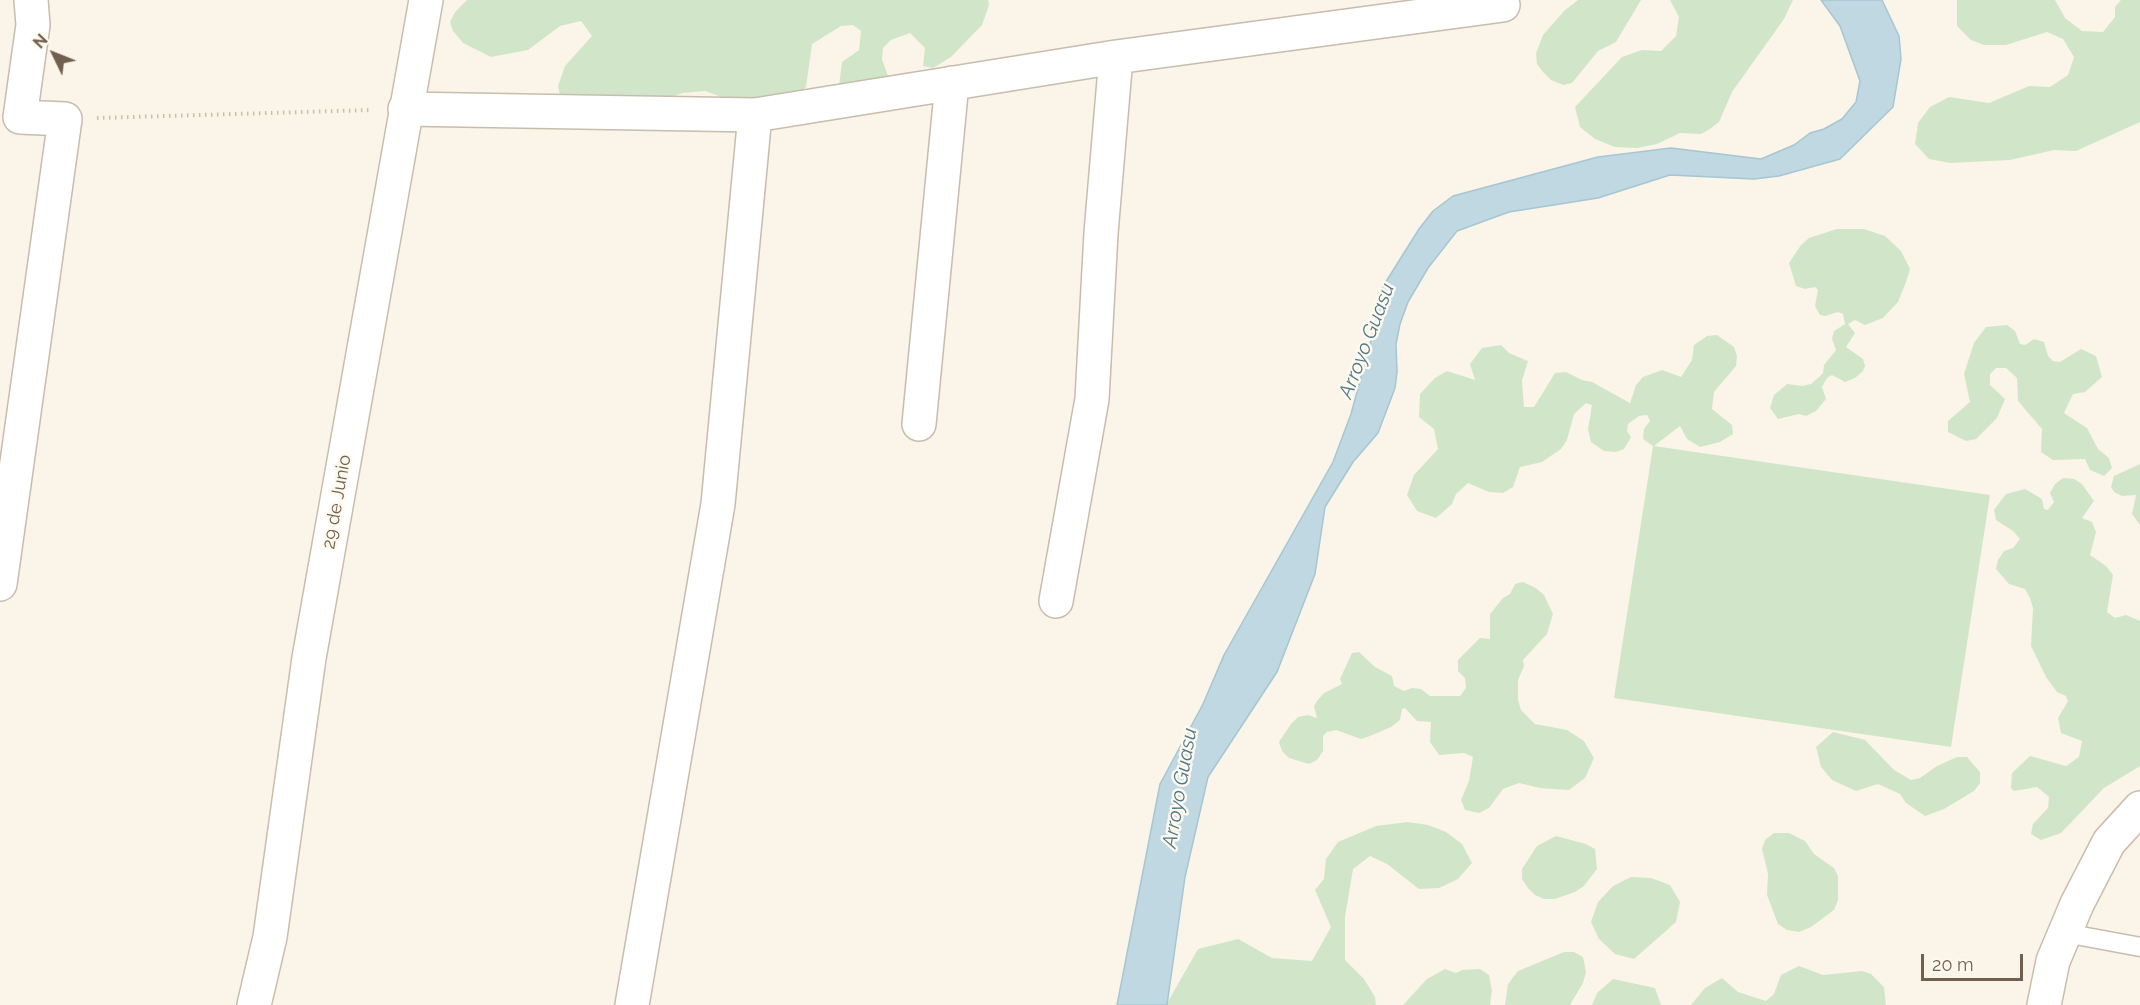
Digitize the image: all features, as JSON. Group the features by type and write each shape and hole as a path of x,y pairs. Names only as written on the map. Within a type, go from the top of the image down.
{"street":[{"path":"0,585 65,119 20,117 33,25 31,0"},
{"name":"29 de Junio","path":"254,1005 270,937 309,658 426,0"},
{"path":"405,109 756,115 1116,57 1503,4"},
{"path":"1056,601 1092,399 1101,233 1116,57"},
{"path":"919,424 952,83"},
{"path":"632,1005 718,504 756,115"},
{"path":"2044,1005 2053,961 2109,842 2140,808"}],"lane":[{"path":"2065,933 2140,947"}],"path":[{"path":"65,119 405,109"}],"green space":[{"path":"467,0 988,0 989,5 982,25 951,57 933,68 923,66 925,48 910,33 891,40 883,48 882,59 889,79 839,87 842,62 859,50 861,31 853,25 841,26 812,44 806,87 786,104 763,112 705,91 683,93 662,100 616,125 595,129 576,122 562,106 558,86 565,66 592,36 581,21 560,26 528,50 491,57 463,43 453,31 450,22 455,12"},
{"path":"1578,0 1641,0 1616,42 1598,51 1572,83 1563,85 1551,80 1543,72 1537,64 1536,53 1543,35 1565,10"},
{"path":"1670,0 1793,0 1784,19 1732,92 1719,122 1710,129 1701,134 1680,133 1657,144 1637,148 1615,147 1595,139 1580,127 1575,107 1622,57 1642,50 1661,51 1676,36 1679,17"},
{"path":"1957,0 2055,0 2065,18 2082,31 2103,32 2115,17 2115,7 2121,0 2140,0 2140,122 2076,151 2054,150 2010,160 1950,163 1929,159 1915,144 1918,123 1930,107 1949,97 1989,103 2029,86 2050,87 2068,75 2074,57 2063,39 2047,32 2006,45 1984,45 1971,40 1957,26"},
{"path":"1837,229 1864,229 1885,236 1901,251 1910,269 1906,282 1898,302 1883,318 1865,325 1855,320 1848,324 1855,333 1846,347 1863,359 1865,366 1863,371 1855,378 1845,382 1832,375 1827,378 1822,387 1826,399 1816,411 1806,416 1799,414 1778,419 1770,408 1774,395 1787,384 1802,386 1811,384 1823,373 1824,365 1836,350 1832,339 1834,331 1845,324 1843,314 1838,312 1825,316 1820,315 1815,306 1818,290 1815,287 1805,289 1796,286 1789,263 1801,245 1809,238"},
{"path":"2007,325 2015,331 2020,344 2025,345 2034,339 2044,342 2048,356 2053,361 2060,362 2081,349 2096,356 2102,377 2085,392 2073,394 2064,413 2087,428 2098,449 2109,458 2112,468 2104,476 2090,470 2085,459 2053,460 2041,452 2042,429 2018,401 2017,378 2006,368 1996,368 1990,374 1990,385 2005,399 1997,418 1976,439 1966,441 1948,432 1948,421 1970,402 1964,374 1974,343 1986,327"},
{"path":"1717,335 1734,347 1737,356 1736,366 1714,392 1712,409 1732,425 1733,434 1720,442 1700,447 1687,439 1680,426 1654,446 1990,495 1951,747 1614,698 1653,446 1643,439 1644,429 1650,421 1647,415 1639,416 1628,424 1627,431 1631,437 1624,449 1616,452 1604,451 1591,442 1588,429 1592,405 1586,403 1574,414 1567,440 1561,449 1542,462 1520,467 1513,487 1503,493 1489,492 1468,483 1456,494 1452,504 1436,518 1417,511 1407,495 1414,475 1438,449 1434,429 1419,417 1420,394 1435,378 1447,371 1475,380 1470,364 1482,348 1501,345 1509,353 1528,361 1522,381 1524,407 1534,407 1555,373 1566,372 1592,382 1630,403 1636,385 1643,377 1662,370 1681,377 1692,360 1694,345 1707,336"},
{"path":"2140,464 2140,525 2132,514 2136,495 2122,496 2114,492 2111,487 2114,476"},
{"path":"2063,478 2074,479 2082,484 2094,501 2082,518 2092,522 2096,532 2090,555 2106,566 2113,575 2107,612 2115,618 2126,615 2140,621 2140,766 2104,788 2061,833 2041,840 2031,834 2033,824 2048,808 2049,797 2037,787 2014,791 2011,788 2012,773 2030,756 2066,766 2079,757 2082,741 2061,733 2058,718 2068,701 2066,696 2057,692 2046,677 2031,646 2033,608 2030,598 2025,589 2009,584 1996,569 1998,560 2004,551 2013,548 2020,539 2013,531 1996,520 1994,510 2006,494 2025,489 2042,499 2044,509 2048,510 2054,502 2050,493 2055,484"},
{"path":"1523,582 1544,595 1553,614 1547,634 1523,660 1524,666 1518,680 1518,700 1521,710 1535,724 1567,730 1584,741 1594,758 1585,778 1569,790 1540,788 1519,783 1503,789 1489,808 1479,813 1465,810 1461,800 1469,781 1473,757 1464,753 1439,755 1430,742 1431,722 1417,721 1405,708 1402,709 1400,720 1391,727 1361,739 1336,730 1327,732 1323,736 1323,751 1317,760 1309,764 1289,758 1282,751 1279,742 1291,724 1298,717 1308,715 1317,718 1314,706 1317,701 1324,693 1342,684 1340,679 1352,653 1359,652 1375,667 1392,676 1394,686 1404,691 1412,688 1421,689 1430,696 1460,696 1466,688 1465,678 1458,671 1458,660 1480,638 1490,639 1490,614 1503,598 1510,594 1515,584"},
{"path":"1833,732 1865,740 1894,770 1911,780 1920,778 1937,766 1957,757 1967,757 1980,772 1980,783 1974,791 1944,809 1925,816 1906,803 1900,794 1878,784 1856,791 1832,780 1821,767 1816,747"},
{"path":"1408,822 1428,825 1446,832 1462,844 1472,863 1458,879 1439,888 1419,889 1387,864 1370,856 1353,869 1345,917 1345,960 1364,979 1375,997 1376,1005 1166,1005 1198,949 1238,939 1272,958 1312,961 1331,927 1315,890 1324,879 1326,859 1338,842 1376,826"},
{"path":"1774,833 1789,833 1805,841 1814,854 1834,868 1838,876 1838,900 1834,910 1811,927 1799,932 1787,930 1778,924 1767,895 1768,874 1762,849 1765,840"},
{"path":"1556,836 1586,844 1595,849 1597,869 1584,886 1575,892 1555,899 1544,899 1535,895 1528,888 1522,879 1522,869 1537,846"},
{"path":"1631,877 1651,878 1670,885 1680,902 1676,922 1634,959 1615,954 1599,939 1591,922 1598,902 1613,886"},
{"path":"1564,952 1574,952 1583,957 1586,972 1583,983 1570,1005 1505,1005 1508,984 1518,971"},
{"path":"1799,966 1823,975 1862,971 1871,974 1884,987 1886,1005 1691,1005 1705,988 1722,978 1738,992 1766,1001 1774,994 1781,975"},
{"path":"1445,969 1456,973 1462,970 1480,969 1489,975 1492,990 1490,1005 1403,1005 1427,979"},
{"path":"1613,979 1655,988 1661,1005 1592,1005 1597,993"}],"water":[{"name":"Arroyo Guasu","path":"1821,0 1882,0 1899,36 1901,59 1893,107 1840,159 1779,176 1754,179 1670,175 1598,198 1509,212 1457,231 1428,268 1408,302 1400,324 1396,344 1395,388 1378,433 1353,462 1325,507 1315,574 1277,672 1208,777 1185,877 1167,1005 1117,1005 1160,784 1203,704 1224,655 1333,462 1351,414 1376,321 1382,288 1419,229 1433,211 1453,196 1598,157 1671,148 1761,159 1794,145 1810,133 1824,129 1842,119 1856,102 1860,81 1840,26"}]}
